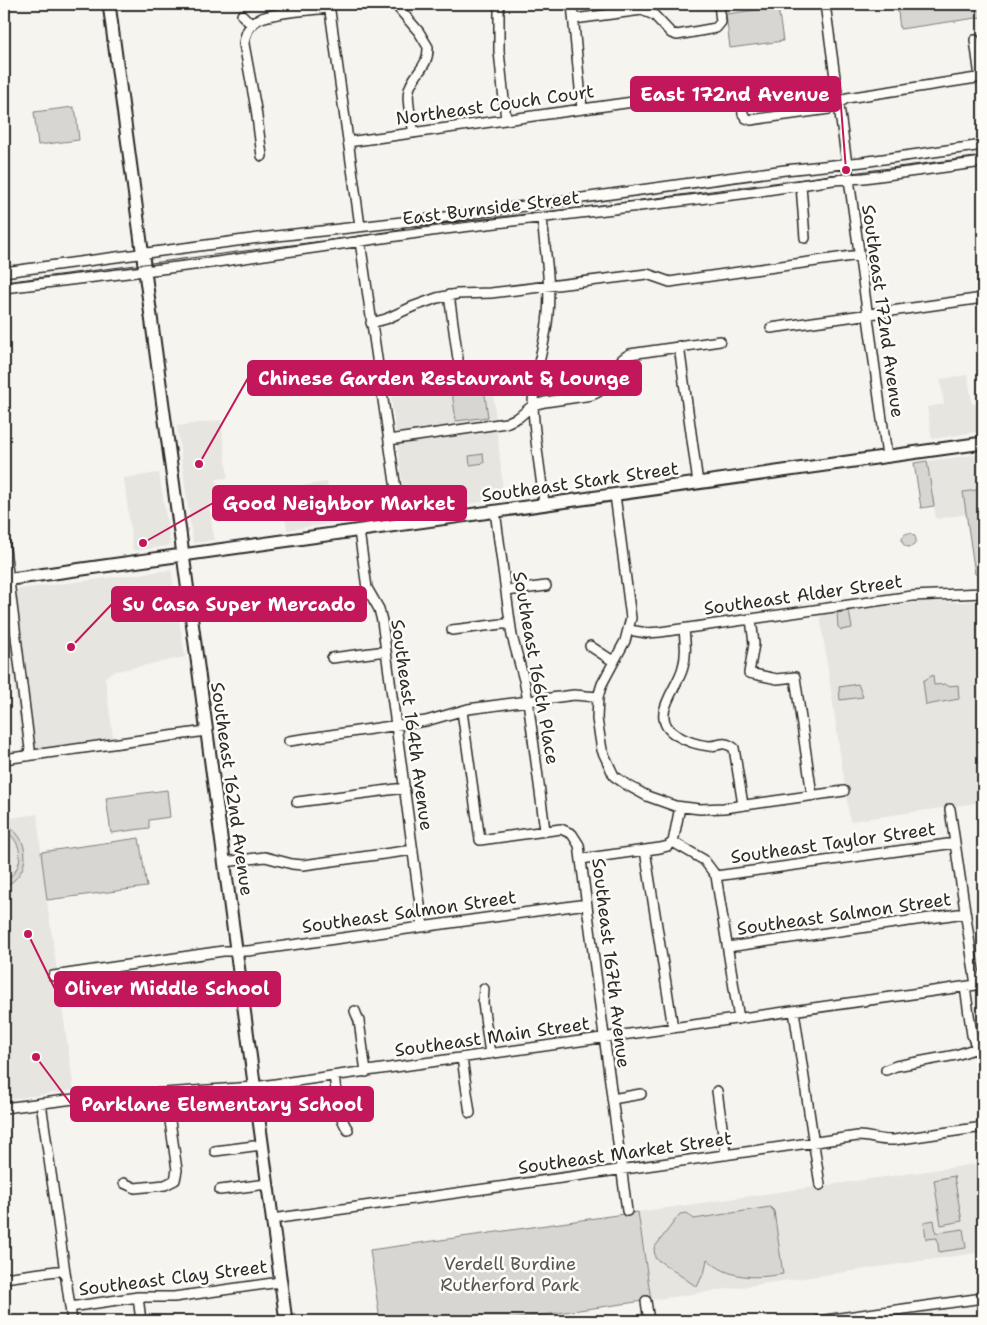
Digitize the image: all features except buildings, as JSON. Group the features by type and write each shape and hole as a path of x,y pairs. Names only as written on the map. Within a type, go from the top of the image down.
{"main road":[{"name":"Southeast 162nd Avenue","path":"109,4 286,1321"},
{"name":"Southeast Stark Street","path":"6,580 983,442"}],"street":[{"path":"396,4 419,32 429,52 424,66 408,92 414,133"},
{"path":"499,4 499,51 506,120"},
{"path":"572,4 582,109"},
{"path":"574,19 642,10 654,15 671,33 677,35 716,28 721,22 719,4"},
{"name":"Southeast 172nd Avenue","path":"824,4 887,456"},
{"path":"262,156 244,44 245,36 250,27 260,19 329,6 360,226"},
{"path":"242,15 250,27"},
{"path":"740,85 743,114 751,120 829,109 847,98 982,77 975,40"},
{"name":"Northeast Couch Court","path":"348,142 647,100"},
{"name":"East Burnside Street","path":"4,272 144,262 360,242 445,229 741,194 800,185 847,171 983,145"},
{"name":"East Burnside Street","path":"4,288 144,262 360,226 447,217 517,206 847,171 983,162"},
{"path":"800,185 805,238"},
{"path":"542,218 548,286 548,313 546,331 534,359 533,406 544,504"},
{"path":"360,242 402,524"},
{"path":"371,323 394,316 427,301 450,296 491,293 647,274 670,282 859,255"},
{"path":"450,296 458,359"},
{"path":"770,328 983,298"},
{"path":"389,440 506,422 520,417 533,406 545,402 592,395 599,392 607,386 618,364 624,357 630,354 720,341"},
{"path":"679,346 698,483"},
{"path":"615,495 631,612 629,630 625,641 602,684 598,697 597,719 602,750 614,776 647,796 680,807 713,809 844,791"},
{"name":"Southeast 166th Place","path":"495,512 510,623 528,701 545,830"},
{"name":"Southeast 164th Avenue","path":"359,531 367,588 381,614 423,927"},
{"path":"4,541 6,580 30,749 28,756"},
{"path":"506,591 546,586"},
{"name":"Southeast Alder Street","path":"629,630 647,633 752,620 912,596 983,593"},
{"path":"752,620 754,644 749,673 777,679 795,677 812,795"},
{"path":"452,630 510,623"},
{"path":"684,629 686,656 684,667 668,697 665,707 665,720 676,735 691,742 707,746 728,743 734,748 742,805"},
{"path":"590,646 613,661"},
{"path":"332,658 386,651"},
{"path":"289,741 396,726 435,719 462,711 528,701 574,695 598,697"},
{"path":"462,711 480,840 545,830"},
{"path":"4,759 206,731"},
{"path":"607,784 614,776"},
{"path":"296,802 404,788"},
{"path":"581,859 668,846 673,842 680,807"},
{"path":"950,809 965,913 980,985"},
{"name":"Southeast 167th Avenue","path":"545,830 561,829 572,834 577,840 623,1170 627,1211"},
{"path":"673,842 704,860 716,876 739,1019"},
{"name":"Southeast Taylor Street","path":"716,876 955,843"},
{"path":"224,862 265,857 303,865 413,850"},
{"path":"645,850 673,1028"},
{"name":"Southeast Salmon Street","path":"236,951 248,951 587,904"},
{"name":"Southeast Salmon Street","path":"728,947 965,913"},
{"path":"53,976 223,951 236,951"},
{"name":"Southeast Main Street","path":"4,1108 74,1099 254,1087 980,985"},
{"path":"965,987 970,1023 983,1064"},
{"path":"484,989 483,1003 490,1054"},
{"path":"355,1011 359,1021 366,1072"},
{"path":"794,1011 820,1185"},
{"path":"886,1070 896,1066 956,1055 977,1048"},
{"path":"462,1058 470,1113"},
{"path":"334,1076 340,1114 348,1130"},
{"path":"716,1091 726,1155"},
{"path":"124,1183 135,1188 166,1185 175,1180 177,1170 166,1093"},
{"path":"612,1099 641,1094"},
{"path":"41,1103 72,1321"},
{"name":"Southeast Market Street","path":"272,1219 814,1142 864,1136 894,1140 983,1127"},
{"path":"215,1151 262,1145"},
{"path":"220,1190 267,1184"},
{"path":"4,1278 64,1270"},
{"name":"Southeast Clay Street","path":"70,1307 138,1297 174,1297 280,1282"},
{"path":"138,1297 141,1321"},
{"path":"818,1321 983,1298"},
{"path":"646,1301 649,1321"}],"shaded area":[{"path":"968,375 972,404 983,403 983,431 932,439 927,407 944,404 940,379"},
{"path":"492,381 504,499 410,512 406,510 391,396"},
{"path":"221,420 228,478 216,479 220,502 209,504 214,540 193,543 177,426"},
{"path":"983,454 983,489 963,492 967,514 936,519 927,461"},
{"path":"159,473 170,542 168,546 133,551 124,478"},
{"path":"327,482 333,523 287,530 281,489"},
{"path":"171,570 185,657 112,672 105,677 113,738 23,750 7,631 4,631 4,591"},
{"path":"927,601 978,601 983,634 983,802 850,821 820,615"},
{"path":"37,814 45,888 74,1090 4,1100 4,819"},
{"path":"983,1163 983,1252 651,1300 638,1212"}],"green space":[{"path":"897,4 983,4 983,17 900,29"},
{"path":"778,7 783,41 730,48 726,14"},
{"path":"73,107 76,113 79,140 38,145 34,112"},
{"path":"484,388 488,417 456,421 452,392"},
{"path":"483,454 484,463 470,465 469,456"},
{"path":"927,461 934,506 921,508 914,463"},
{"path":"983,489 983,573 975,574 963,492"},
{"path":"909,533 914,535 916,540 914,545 909,547 904,545 902,540 904,535"},
{"path":"849,611 852,628 841,630 838,627 837,613"},
{"path":"933,675 934,685 958,685 959,699 926,705 923,681"},
{"path":"858,684 863,697 840,700 839,687"},
{"path":"167,790 170,817 149,820 149,828 111,833 106,798"},
{"path":"4,824 20,838 24,846 25,856 20,874 4,887 4,881 16,870 20,856 16,841 4,830"},
{"path":"139,838 147,887 47,900 41,852"},
{"path":"954,1176 962,1221 941,1225 934,1180"},
{"path":"770,1207 774,1211 783,1274 762,1277 742,1276 715,1266 707,1259 705,1270 697,1287 655,1258 654,1248 680,1214 687,1213 694,1219"},
{"name":"Verdell Burdine Rutherford Park","path":"638,1212 651,1300 500,1321 380,1321 370,1250"},
{"path":"934,1220 936,1233 963,1229 966,1248 939,1252 937,1238 926,1239 924,1222"}],"tram line":[{"path":"4,282 983,156"}],"place":[{"name":"East 172nd Avenue","path":"846,170"},
{"name":"Chinese Garden Restaurant & Lounge","path":"199,464"},
{"name":"Good Neighbor Market","path":"143,543"},
{"name":"Su Casa Super Mercado","path":"71,647"},
{"name":"Oliver Middle School","path":"28,934"},
{"name":"Parklane Elementary School","path":"36,1057"}]}
